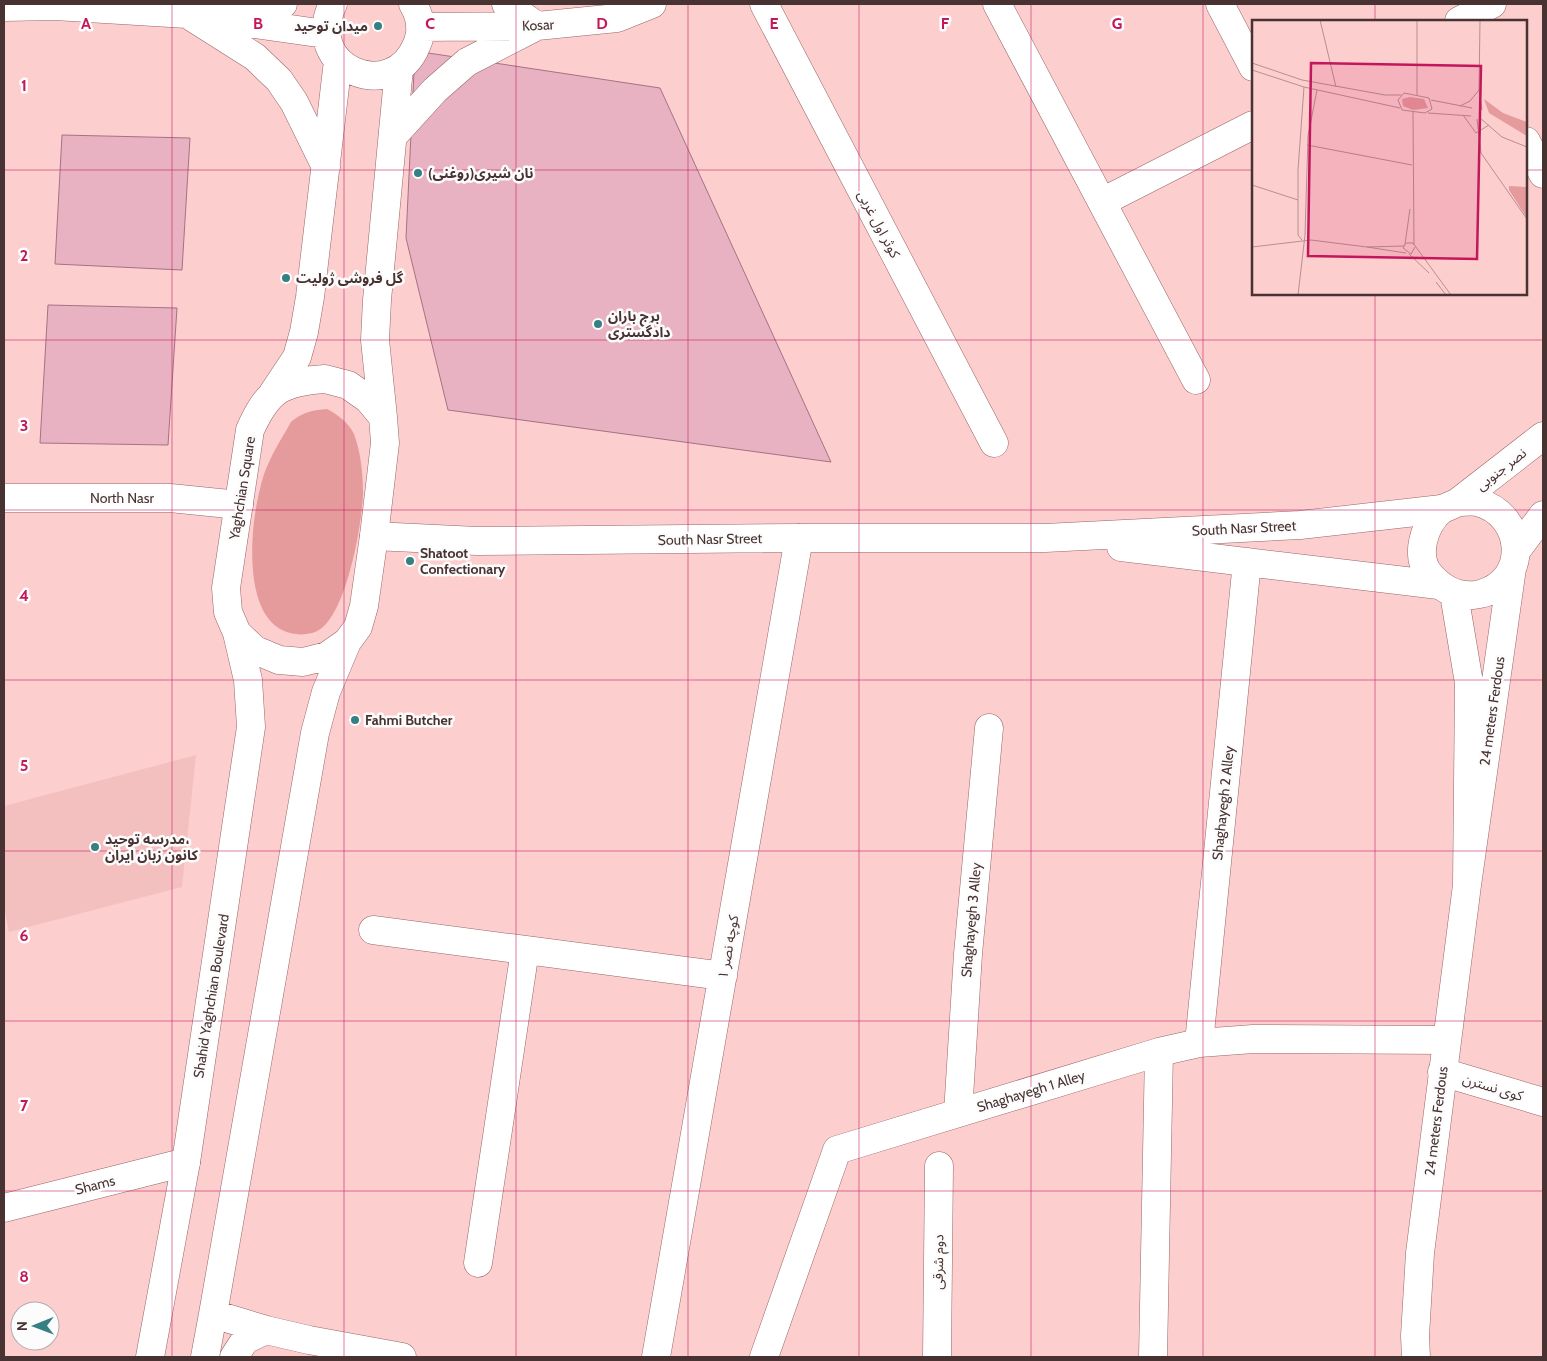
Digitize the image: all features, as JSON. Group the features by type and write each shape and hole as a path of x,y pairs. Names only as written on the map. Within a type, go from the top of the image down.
{"street":[{"path":"187,14 283,4"},
{"path":"333,4 327,15 325,34 330,48 338,61 348,69 374,76 387,74 399,68 415,51 420,39 417,15"},
{"path":"394,135 435,90 467,62 537,26 506,4"},
{"name":"Kosar","path":"417,15 537,26 617,18 651,4"},
{"name":"کوثر اول غربی","path":"764,4 994,444"},
{"path":"997,4 1196,380"},
{"path":"1220,4 1252,65"},
{"path":"1459,16 1492,4"},
{"path":"4,7 55,5 187,14 325,34"},
{"path":"187,14 255,57 279,80 294,102 326,167"},
{"name":"Yaghchian Square","path":"338,61 304,332 297,357 260,408 250,430 226,588 228,612 237,633 255,650 278,660 303,662 327,656 347,642 358,627 364,606 385,443 375,340 377,300 399,68"},
{"path":"1102,202 1252,126"},
{"path":"1527,142 1543,174"},
{"path":"273,392 301,381 324,379 348,385 368,399 382,417"},
{"name":"نصر جنوبی","path":"1450,506 1543,436"},
{"name":"North Nasr","path":"4,498 170,498 239,505"},
{"path":"1514,559 1514,534 1506,518 1492,507 1475,501 1450,506 1430,522 1423,538 1422,555 1428,572 1447,590 1471,596 1488,592 1503,582 1514,559 1543,515"},
{"name":"South Nasr Street","path":"374,536 477,541 1046,538 1300,525 1450,506"},
{"name":"کوچه نصر ۱","path":"656,1357 799,538"},
{"name":"South Nasr Street","path":"1046,538 1247,562 1447,590"},
{"name":"24 meters Ferdous","path":"1416,1357 1414,1336 1420,1253 1442,1072 1514,559"},
{"name":"Shaghayegh 2 Alley","path":"1199,1043 1247,562"},
{"name":"24 meters Ferdous","path":"1447,590 1469,683 1467,885"},
{"name":"Shahid Yaghchian Boulevard","path":"150,1357 186,1162 251,726 248,680 237,633"},
{"path":"204,1357 214,1314 314,733 326,692 347,642"},
{"name":"Shaghayegh 3 Alley","path":"958,1112 968,954 988,728"},
{"path":"373,930 723,976"},
{"path":"478,1263 525,950"},
{"name":"Shaghayegh 1 Alley","path":"764,1357 837,1150 1159,1052 1199,1043 1253,1039 1446,1040"},
{"path":"1153,1357 1159,1052"},
{"name":"کوی نسترن","path":"1442,1072 1542,1096"},
{"name":"Shams","path":"4,1208 186,1162"},
{"name":"دوم شرقی","path":"937,1357 939,1166"},
{"path":"214,1314 266,1330 402,1357"},
{"path":"234,1357 245,1340 266,1330"}],"shaded area":[{"path":"327,409 342,419 354,434 362,471 362,508 356,548 344,591 335,610 326,624 315,632 298,634 278,628 265,614 257,596 253,574 252,550 256,506 264,474 292,421 304,414"},
{"name":"مدرسه توحید، کانون زبان ایران","path":"196,755 182,887 9,932 4,906 4,806"}],"building":[{"name":"برج باران دادگستری","path":"415,51 660,88 831,462 448,410 406,238"},
{"path":"62,135 190,138 182,270 55,264"},
{"path":"48,305 177,308 168,445 40,443"}],"place":[{"name":"میدان توحید","path":"378,26"},
{"name":"نان شیری(روغنی)","path":"418,173"},
{"name":"گل فروشی ژولیت","path":"286,278"},
{"name":"برج باران دادگستری","path":"598,324"},
{"name":"Shatoot Confectionary","path":"410,561"},
{"name":"Fahmi Butcher","path":"355,720"},
{"name":"مدرسه توحید، کانون زبان ایران","path":"95,847"}]}
